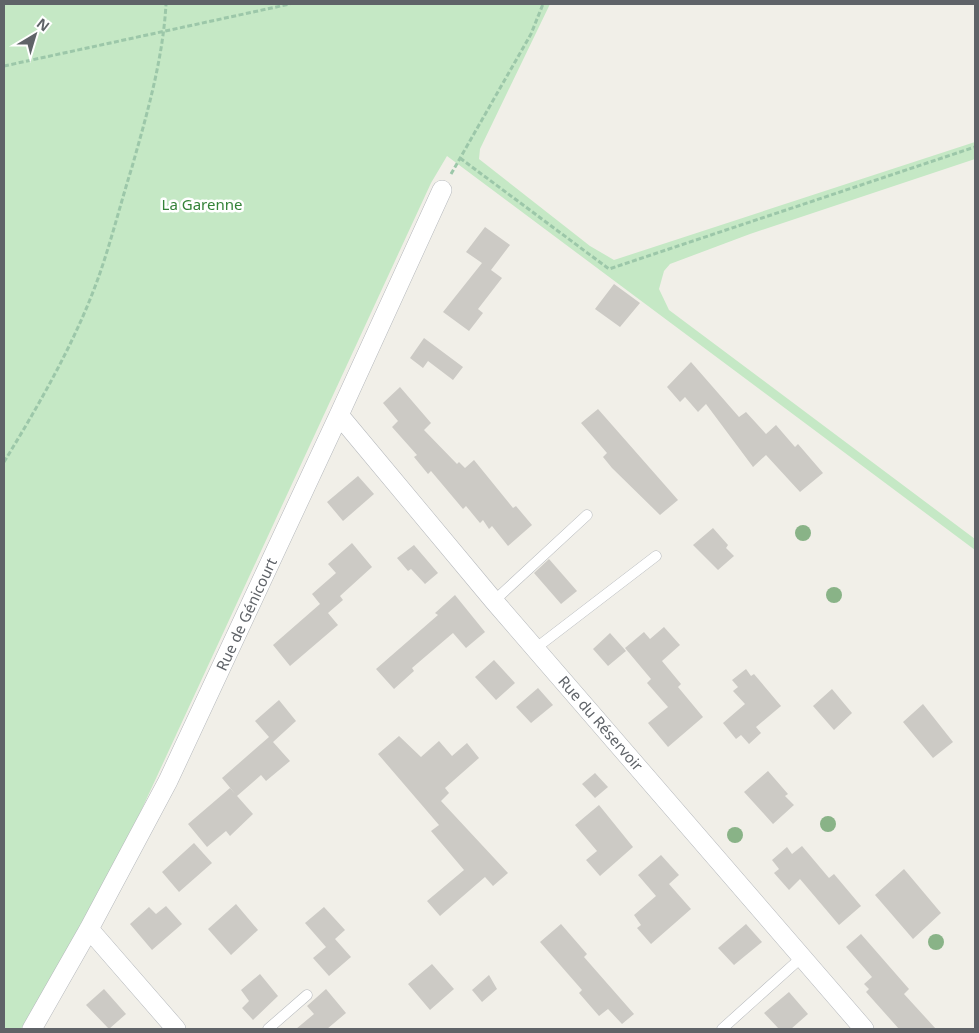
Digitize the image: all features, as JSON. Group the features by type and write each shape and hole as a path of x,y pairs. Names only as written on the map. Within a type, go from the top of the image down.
{"street":[{"name":"Rue de Génicourt","path":"32,1029 89,929 168,781 340,416 442,190"},
{"name":"Rue du Réservoir","path":"340,416 494,601 864,1029"},
{"path":"89,929 176,1029"}],"lane":[{"path":"494,601 587,515"},
{"path":"536,648 656,556"},
{"path":"722,1029 802,958"},
{"path":"268,1029 306,995"}],"path":[{"path":"4,462 47,388 100,274 144,124 164,31 166,4"},
{"path":"4,66 290,4"},
{"path":"442,190 530,34 543,4"},
{"path":"460,158 609,269 975,147"}],"green space":[{"name":"La Garenne","path":"4,4 550,4 480,149 479,159 590,246 614,260 975,142 975,159 750,234 670,264 664,271 659,289 669,310 975,539 975,550 447,156 431,183 140,813 82,924 21,1029 4,1029"}],"building":[{"path":"485,227 510,245 491,270 502,278 478,309 483,313 469,331 443,312 482,263 466,252"},
{"path":"614,284 640,303 620,327 595,309"},
{"path":"424,338 463,367 453,380 428,361 423,368 410,358"},
{"path":"691,362 739,417 746,412 766,434 776,425 795,447 798,444 823,473 800,492 766,455 753,467 706,404 698,412 685,397 680,402 667,387"},
{"path":"400,387 431,423 424,430 457,464 459,462 465,468 474,460 513,508 516,506 532,525 508,546 492,526 489,529 483,520 480,523 466,506 463,509 431,471 428,474 414,457 417,455 392,427 398,421 383,403"},
{"path":"598,409 678,500 660,515 612,468 603,457 607,453 581,423"},
{"path":"358,476 374,494 343,521 327,502"},
{"path":"713,528 728,545 726,548 734,556 718,570 693,545"},
{"path":"352,543 372,567 340,596 343,600 328,613 338,625 290,666 273,645 320,604 312,594 336,573 328,564"},
{"path":"414,545 438,573 425,584 411,569 408,571 397,558"},
{"path":"549,559 577,591 561,604 534,573"},
{"path":"455,595 485,632 466,648 453,633 412,668 414,671 394,689 376,669 438,615 435,613"},
{"path":"664,627 680,645 662,661 681,684 678,687 703,717 668,747 648,723 668,707 647,683 651,679 625,648 644,632 650,639"},
{"path":"610,633 626,651 608,666 593,649"},
{"path":"494,660 515,683 496,700 475,677"},
{"path":"746,669 751,676 754,674 781,706 756,727 761,733 749,744 741,735 736,739 723,723 745,704 733,691 738,687 732,680"},
{"path":"538,688 553,705 531,723 516,707"},
{"path":"832,689 852,713 834,730 813,706"},
{"path":"279,700 296,721 273,742 290,761 266,781 261,775 237,796 222,778 269,737 255,721"},
{"path":"923,704 953,742 933,758 903,722"},
{"path":"399,736 421,757 439,741 452,756 467,743 479,758 445,788 449,793 441,801 508,873 493,886 485,877 440,916 427,901 464,870 431,831 439,825 378,754"},
{"path":"768,771 788,794 785,796 794,805 773,824 744,792"},
{"path":"595,773 608,787 595,798 582,784"},
{"path":"230,788 253,814 230,836 226,831 207,847 188,824"},
{"path":"599,805 633,847 600,876 586,860 597,851 575,825"},
{"path":"194,843 212,863 179,892 162,872"},
{"path":"802,846 829,878 834,874 861,906 839,925 800,879 789,890 774,873 779,869 772,860 787,847 792,854"},
{"path":"661,855 679,875 669,884 691,909 651,944 637,928 641,925 634,915 656,896 638,875"},
{"path":"904,869 941,913 913,939 875,895"},
{"path":"236,904 258,930 231,955 208,929"},
{"path":"166,906 182,924 152,950 130,924 149,907 156,914"},
{"path":"324,907 345,930 335,939 351,957 329,976 313,958 326,947 305,923"},
{"path":"561,924 587,954 584,957 634,1014 622,1024 608,1009 599,1016 579,993 582,990 540,942"},
{"path":"746,924 762,942 734,965 718,948"},
{"path":"861,934 909,989 904,994 936,1029 899,1029 866,992 869,989 864,984 872,977 846,947"},
{"path":"432,964 454,989 430,1010 408,984"},
{"path":"260,974 278,996 253,1020 242,1008 249,1001 241,990"},
{"path":"489,975 497,989 482,1002 472,990"},
{"path":"104,989 126,1014 109,1029 86,1005"},
{"path":"326,989 346,1013 327,1029 296,1029 314,1014 307,1006"},
{"path":"789,992 808,1014 791,1029 779,1029 764,1013"}]}
